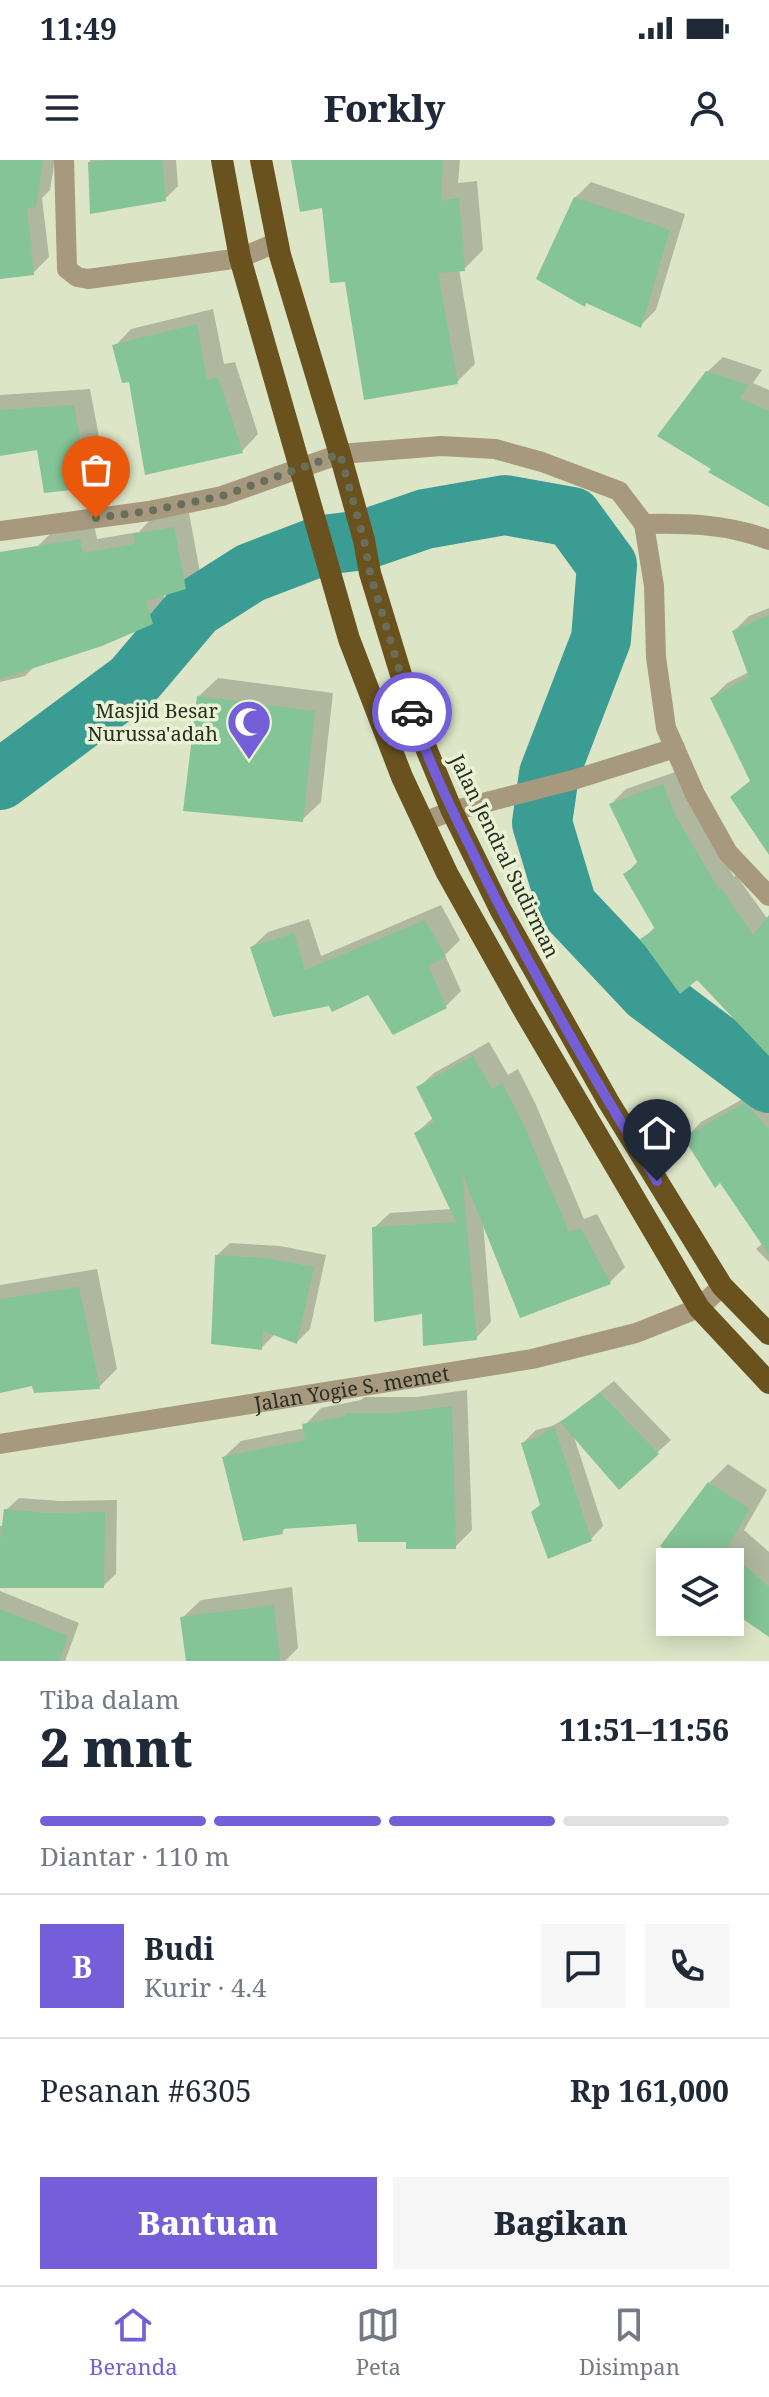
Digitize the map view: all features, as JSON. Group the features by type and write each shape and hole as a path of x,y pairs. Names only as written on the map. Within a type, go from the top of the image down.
{"highway":[{"path":"222,160 240,258 349,639 402,777 447,873 699,1308 769,1383"},
{"name":"Jalan Jendral Sudirman","path":"261,160 278,242 340,454 370,573 416,724 452,811 500,909 608,1101 722,1286 769,1334"}],"street":[{"path":"64,160 67,269 77,277 88,279 132,274 240,258 278,242"},
{"path":"0,531 222,496 340,454 441,446 495,449 542,462 619,491 644,524 654,586 656,657 666,728 695,794 728,853 769,896"},
{"path":"644,524 719,526 769,540"},
{"path":"423,822 675,748"},
{"path":"699,1308 722,1286"},
{"name":"Jalan Yogie S. memet","path":"0,1444 532,1359 636,1333 699,1308"}],"building":[{"path":"0,160 43,160 36,207 27,208 34,275 0,279"},
{"path":"162,160 166,201 90,214 88,162"},
{"path":"291,160 443,160 441,201 459,198 465,271 438,273 458,384 364,400 345,282 330,283 322,208 300,212"},
{"path":"574,197 670,230 641,328 586,303 585,307 536,279"},
{"path":"197,324 207,380 218,377 243,453 145,475 129,382 122,383 112,345"},
{"path":"706,371 749,385 740,398 769,411 769,507 708,472 711,469 657,436"},
{"path":"74,405 89,488 44,493 37,450 0,456 0,410"},
{"path":"174,527 186,589 146,601 153,624 102,646 0,679 0,552 80,539 83,553 135,544 133,534"},
{"path":"769,615 769,855 730,797 750,781 710,698 749,677 732,631"},
{"name":"Masjid Besar Nurussa'adah","path":"197,696 315,711 303,822 183,811"},
{"path":"663,784 674,813 719,890 721,888 753,935 769,915 769,1056 697,980 680,994 640,939 655,929 623,874 638,864 609,804"},
{"path":"425,920 446,957 428,966 447,1008 393,1035 368,995 332,1012 329,1006 273,1017 250,947 294,933 305,970"},
{"path":"473,1056 492,1089 502,1083 522,1121 569,1232 581,1228 611,1284 520,1318 462,1173 477,1340 423,1346 422,1314 374,1322 372,1227 456,1222 414,1133 434,1122 416,1087"},
{"path":"745,1103 769,1129 769,1255 720,1183 715,1188 683,1137"},
{"path":"215,1255 266,1258 314,1267 297,1344 263,1331 262,1350 211,1344"},
{"path":"79,1287 100,1389 34,1393 32,1386 0,1393 0,1299"},
{"path":"600,1393 659,1454 619,1490 560,1422"},
{"path":"452,1406 456,1549 406,1549 406,1542 358,1542 356,1524 282,1529 283,1534 243,1541 222,1457 305,1440 302,1424 346,1416 346,1413 398,1413"},
{"path":"554,1426 592,1541 548,1559 531,1512 540,1505 521,1443 537,1438"},
{"path":"708,1482 750,1509 727,1548 660,1546"},
{"path":"4,1509 47,1513 105,1512 104,1588 0,1588"},
{"path":"744,1565 769,1587 769,1637 744,1620"},
{"path":"274,1605 280,1661 186,1661 180,1617"},
{"path":"0,1609 68,1636 59,1661 0,1661"}],"waterway":[{"path":"0,780 133,681 195,608 250,573 323,545 364,540 425,519 505,505 572,517 607,565 601,639 549,774 542,823 567,906 648,992 769,1083"}],"way so far":[{"path":"96,518 222,496 340,454 370,573 412,712"}],"place":[{"name":"Masjid Besar Nurussa'adah","path":"249,761"}],"route":[{"path":"412,712 452,811 500,909 608,1101 657,1181"}]}
